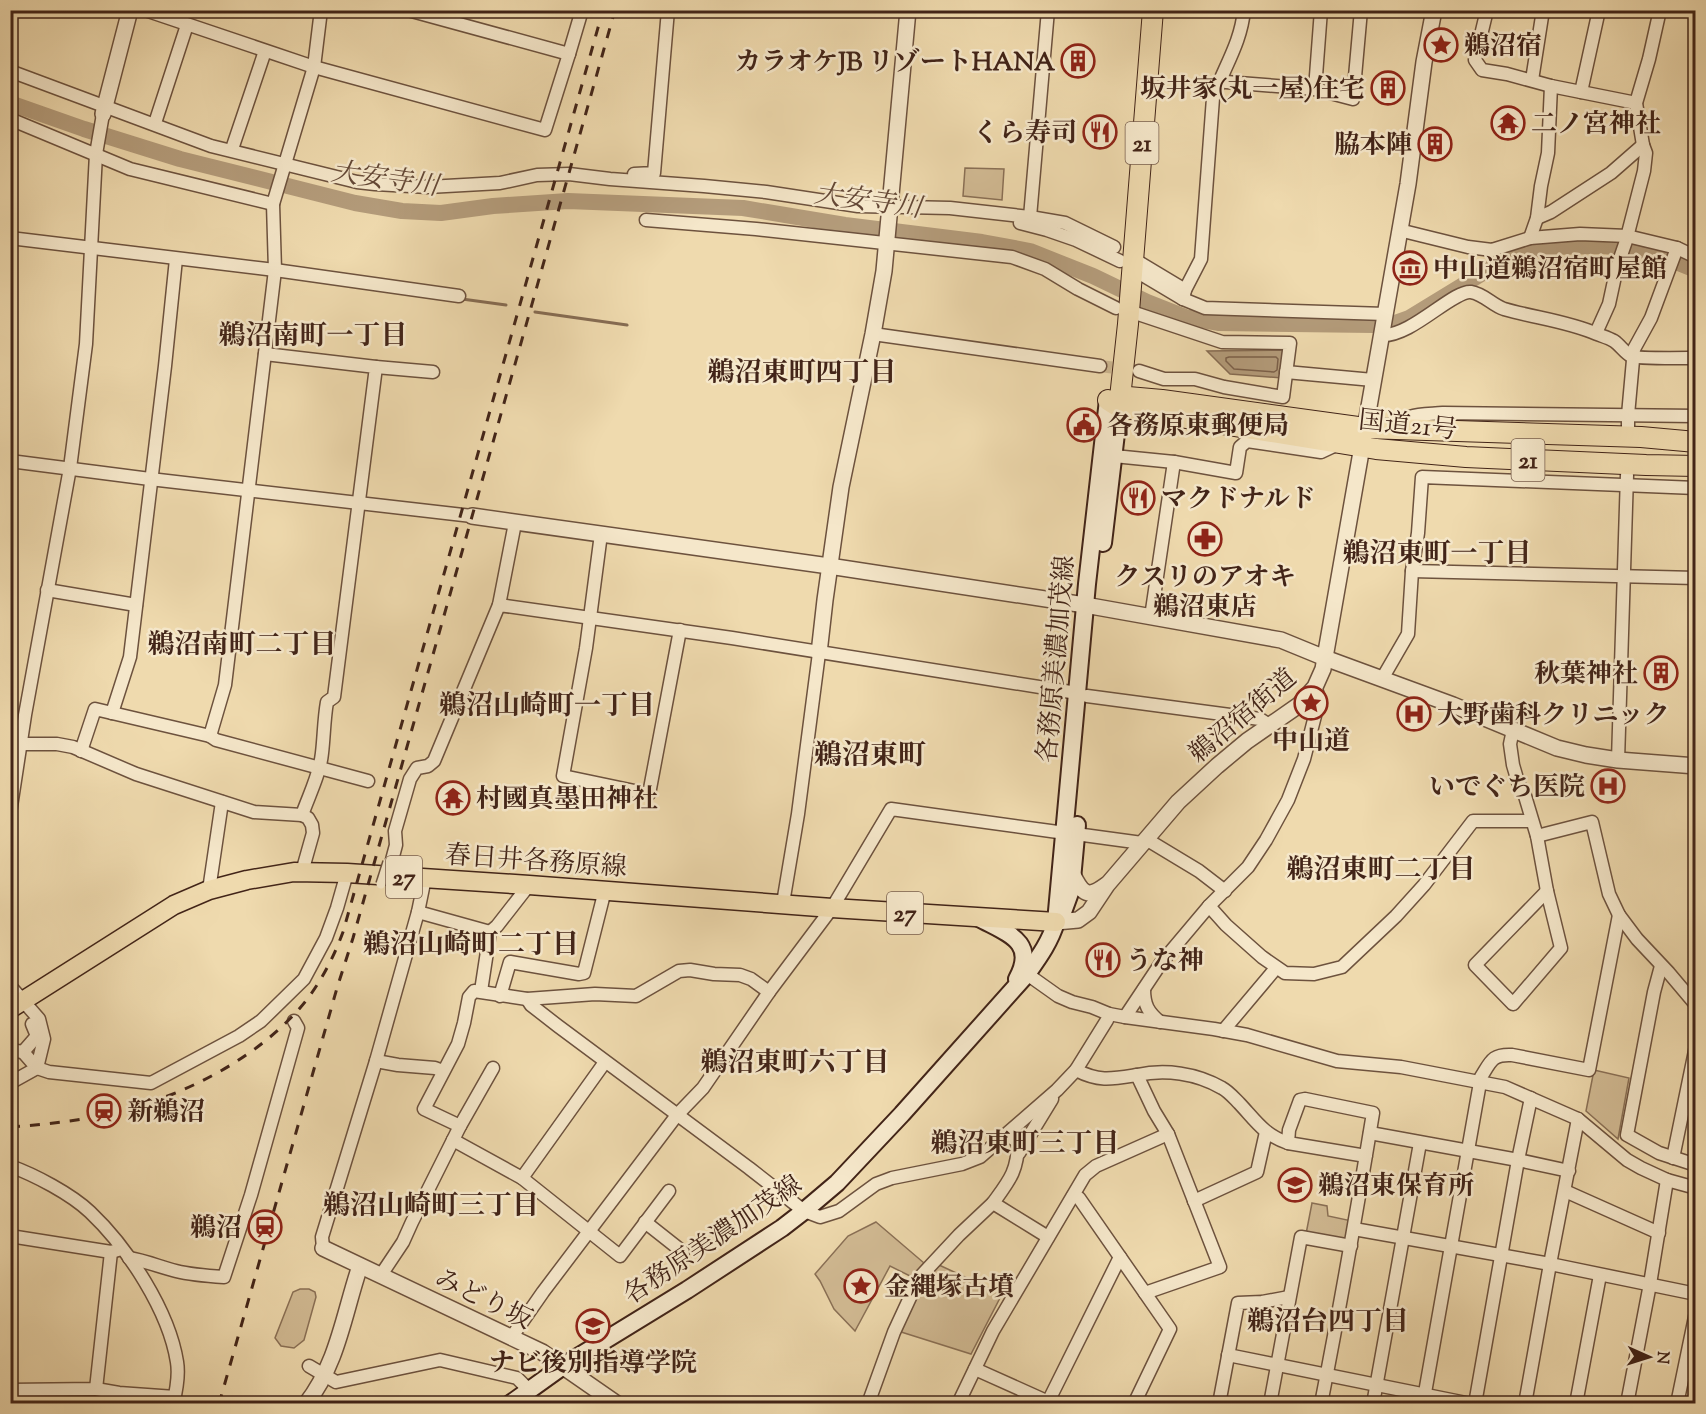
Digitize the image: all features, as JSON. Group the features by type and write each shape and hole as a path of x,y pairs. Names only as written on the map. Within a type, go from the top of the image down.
{"highway":[{"name":"21","path":"1116,401 1124,309 1141,10"},
{"name":"21","path":"1126,264 1153,10"},
{"path":"1124,309 1132,335 1131,373 1134,381 1141,389 1162,400"},
{"name":"国道21号","path":"1116,401 1162,400 1466,457 1695,466"},
{"name":"国道21号","path":"1116,401 1338,444 1390,429 1641,436 1695,442"}],"main road":[{"name":"各務原美濃加茂線","path":"1090,606 1114,456 1116,401"},
{"name":"各務原美濃加茂線","path":"1056,922 1071,834 1090,606 1116,401"},
{"name":"各務原美濃加茂線","path":"510,1404 563,1366 687,1290 782,1228 837,1182 902,1114 1027,974 1046,946 1065,908 1071,890 1073,875 1071,834"},
{"name":"春日井各務原線","path":"16,1005 166,910 209,890 247,880 294,872 385,874 831,908 1056,922"},
{"path":"979,918 1009,933 1022,947 1022,971 1008,995"}],"street":[{"path":"10,813 15,744 70,468 86,344 96,151 104,110 130,10"},
{"path":"145,10 314,67 545,130 582,10"},
{"path":"210,736 225,686 275,270 273,203 314,67 321,10"},
{"path":"408,10 569,54"},
{"path":"610,179 619,175 654,173 668,10"},
{"path":"783,903 798,814 829,566 845,468 881,291 908,10"},
{"path":"1030,217 1048,10"},
{"path":"1184,294 1201,259 1213,98 1240,37 1244,10"},
{"path":"1315,89 1321,10"},
{"path":"1219,80 1315,89 1353,99 1361,10"},
{"name":"鵜沼宿街道","path":"1056,922 1081,918 1089,912 1107,885 1178,802 1217,766 1269,725 1299,705 1315,687 1323,669 1408,184 1424,62 1434,10"},
{"path":"1487,10 1475,60 1482,70 1636,103"},
{"path":"1532,80 1543,10"},
{"path":"1581,92 1599,10"},
{"path":"1596,333 1609,304 1644,171 1646,153 1642,145 1636,103 1660,10"},
{"path":"156,120 187,25"},
{"path":"233,146 265,51"},
{"path":"10,71 104,110 211,146 366,183 428,187 500,183 537,175 569,174 766,192 890,209 950,208 1065,223 1126,264"},
{"path":"1530,238 1537,218 1540,186 1548,153 1551,86"},
{"path":"10,119 96,151 130,169 273,203"},
{"path":"1537,218 1551,212 1611,173 1642,145"},
{"path":"908,207 917,212 1020,223 1047,230 1076,240 1126,264 1184,294 1205,308 1384,325 1394,334 1416,324 1468,292 1478,294 1500,308 1570,324 1596,333 1614,342 1632,357 1695,358"},
{"path":"646,220 887,241 1012,257 1046,269 1078,289 1124,309 1222,342 1290,343 1282,397 1224,387 1195,379 1164,379 1139,371"},
{"path":"1399,230 1468,247 1492,250 1530,238 1580,234 1627,238 1695,257"},
{"path":"10,238 275,270 459,296"},
{"path":"1629,431 1628,415 1634,349 1651,318 1676,251"},
{"path":"112,713 130,657 176,259"},
{"path":"873,334 1100,366"},
{"path":"265,354 433,372"},
{"path":"302,815 319,768 327,702 334,697 376,367"},
{"path":"1286,372 1373,380"},
{"path":"1390,429 1395,423 1408,416 1443,413 1695,416"},
{"path":"1114,456 1174,462 1236,473 1240,447 1247,441 1321,452 1338,444"},
{"path":"1466,457 1466,479"},
{"path":"10,461 472,516 829,566 1090,606 1281,640 1557,748 1618,760 1695,766"},
{"path":"1151,617 1174,462"},
{"path":"1382,679 1408,634 1422,477 1627,480 1695,488"},
{"path":"1618,760 1627,480"},
{"path":"385,874 396,845 395,831 410,779 417,768 429,766 434,761 499,604 515,523"},
{"path":"601,534 586,648 563,776 649,794 680,630"},
{"path":"1412,571 1695,578"},
{"path":"47,590 136,604"},
{"path":"499,604 680,630 1082,694 1260,719 1269,725"},
{"path":"1125,1017 1161,963 1209,906 1248,867 1266,840 1288,800 1304,759 1317,708 1318,695 1315,687"},
{"path":"81,751 95,709 210,736 216,740 368,781"},
{"path":"1513,730 1510,744 1513,765 1525,796 1536,836 1561,948 1514,1004 1475,964 1547,891"},
{"path":"15,744 57,744 73,747 136,774 254,812 302,815 308,818 313,829 302,873"},
{"path":"209,890 222,802"},
{"path":"511,1338 677,1115 703,1088 769,992 831,908 891,809 1071,834 1144,841 1199,871 1225,891"},
{"path":"1209,906 1226,925 1276,968 1285,973 1314,974 1342,967 1396,916 1424,885 1473,821 1532,821"},
{"path":"1536,836 1593,822 1609,894 1619,915 1695,1005"},
{"path":"10,986 16,1005 37,1036 17,1051 37,1068 49,1072 151,1083 239,1036 261,1021 304,979 326,938 347,873"},
{"path":"1073,875 1079,887 1090,894 1107,885"},
{"path":"322,1248 322,1237 376,1061 418,912 425,878"},
{"path":"480,991 490,932 529,885"},
{"path":"501,996 510,962 584,973 605,890"},
{"path":"418,912 490,932"},
{"path":"1424,1399 1480,1082 1492,1059 1499,1055 1589,1070 1619,915"},
{"path":"1661,966 1627,1135 1659,1153 1695,1164"},
{"path":"1222,1031 1276,968"},
{"path":"460,1126 424,1109 458,1044 469,998 474,991 527,999 595,994 636,996 680,970 690,970 740,975 751,979 769,992"},
{"path":"1027,974 1058,996 1109,1014 1246,1035 1337,1061 1401,1066 1505,1088 1578,1119 1627,1160 1667,1180 1695,1188"},
{"path":"1144,989 1144,1002 1149,1013 1161,1023"},
{"path":"527,999 531,1005 804,1211 820,1217 839,1211 876,1184 892,1178 962,1164 980,1157 1004,1136 1032,1119 1076,1070 1109,1014"},
{"path":"10,1083 37,1068 44,1039 39,1019 16,1005"},
{"path":"10,1236 121,1253 174,1271 224,1277 254,1185 298,1028 294,1021"},
{"path":"1673,1158 1695,1046"},
{"path":"376,1061 443,1071"},
{"path":"522,1178 606,1062"},
{"path":"381,1275 403,1242 460,1126 493,1068"},
{"path":"1076,1070 1090,1077 1112,1079 1155,1071 1200,1078 1223,1088 1274,1139 1366,1156"},
{"path":"1137,1075 1168,1134 1220,1267 1145,1293"},
{"path":"1228,1355 1377,1385 1424,1399 1473,1404 1518,1160 1532,1098"},
{"path":"1288,1143 1289,1130 1300,1100 1305,1099 1373,1113 1321,1404"},
{"path":"868,1404 894,1332 920,1278 959,1235 993,1203 1012,1177 1018,1154 1032,1119"},
{"path":"1525,1404 1578,1119"},
{"path":"1194,1201 1257,1172 1266,1132"},
{"path":"1370,1133 1569,1171"},
{"path":"958,1404 993,1331 1084,1175 1096,1166 1168,1134"},
{"path":"1004,1136 1018,1142 1018,1154"},
{"path":"453,1140 522,1178 620,1256 669,1191"},
{"path":"1373,1404 1420,1143"},
{"path":"10,1166 31,1174 84,1208 109,1232 159,1307 170,1335 177,1364 174,1400 119,1398 96,1389 10,1390"},
{"path":"1628,1404 1667,1180"},
{"path":"1565,1191 1659,1233"},
{"path":"1073,1196 1079,1198 1170,1329 1134,1404"},
{"path":"993,1203 1048,1236"},
{"path":"645,1222 683,1252"},
{"path":"1354,1229 1550,1264 1695,1294"},
{"path":"1270,1404 1301,1237 1351,1246"},
{"name":"みどり坂","path":"322,1248 542,1352 617,1404"},
{"path":"96,1389 121,1253"},
{"path":"975,1369 1051,1403 1120,1257"},
{"path":"306,1404 325,1377 360,1266"},
{"path":"1576,1404 1600,1275"},
{"path":"1219,1404 1238,1303 1262,1302 1289,1297"},
{"path":"1677,1404 1695,1312"},
{"path":"309,1366 336,1382 440,1360 517,1378 528,1389"}],"shaded area":[{"path":"965,168 1004,169 1002,200 963,196"},
{"path":"1594,1070 1629,1078 1618,1139 1586,1111"},
{"path":"1312,1203 1327,1206 1328,1216 1352,1221 1348,1243 1306,1234"},
{"path":"876,1222 924,1263 912,1277 890,1266 855,1331 834,1309 815,1274 848,1236"},
{"path":"939,1265 1002,1294 971,1354 898,1331 923,1278"},
{"path":"300,1289 315,1292 316,1297 304,1340 294,1348 281,1346 275,1338 293,1292"}],"water":[{"path":"1284,350 1282,378 1230,374 1207,351"}],"waterway":[{"name":"大安寺川","path":"10,103 180,159 355,203 402,211 441,213 493,206 568,201 743,208 845,225 982,242 1030,251 1185,317 1218,323 1373,325 1395,323 1409,318 1514,254 1549,247 1604,246 1649,251 1696,270"},
{"path":"462,299 506,305"},
{"path":"535,312 627,325"}],"tunnel":[{"path":"1100,366 1139,371"}],"railway":[{"path":"10,1127 70,1121 114,1113 152,1102 199,1082 243,1057 283,1026 307,1000 325,972 343,932 603,10"},
{"path":"219,1404 615,10"}],"place":[{"name":"鵜沼宿","path":"1441,45"},
{"name":"カラオケJB リゾートHANA","path":"1078,61"},
{"name":"坂井家(丸一屋)住宅","path":"1388,88"},
{"name":"二ノ宮神社","path":"1508,123"},
{"name":"くら寿司","path":"1100,132"},
{"name":"脇本陣","path":"1435,144"},
{"name":"中山道鵜沼宿町屋館","path":"1410,268"},
{"name":"各務原東郵便局","path":"1084,425"},
{"name":"マクドナルド","path":"1138,498"},
{"name":"クスリのアオキ 鵜沼東店","path":"1205,539"},
{"name":"秋葉神社","path":"1661,673"},
{"name":"中山道","path":"1311,703"},
{"name":"大野歯科クリニック","path":"1414,714"},
{"name":"いでぐち医院","path":"1608,786"},
{"name":"村國真墨田神社","path":"453,798"},
{"name":"うな神","path":"1103,960"},
{"name":"新鵜沼","path":"104,1111"},
{"name":"鵜沼東保育所","path":"1295,1185"},
{"name":"鵜沼","path":"265,1227"},
{"name":"金縄塚古墳","path":"861,1286"},
{"name":"ナビ後別指導学院","path":"593,1326"}],"district":[{"name":"鵜沼南町一丁目","path":"313,335"},
{"name":"鵜沼東町四丁目","path":"802,372"},
{"name":"鵜沼東町一丁目","path":"1437,553"},
{"name":"鵜沼南町二丁目","path":"242,644"},
{"name":"鵜沼山崎町一丁目","path":"547,705"},
{"name":"鵜沼東町","path":"870,754"},
{"name":"鵜沼東町二丁目","path":"1381,869"},
{"name":"鵜沼山崎町二丁目","path":"471,944"},
{"name":"鵜沼東町六丁目","path":"795,1062"},
{"name":"鵜沼東町三丁目","path":"1025,1143"},
{"name":"鵜沼山崎町三丁目","path":"431,1205"},
{"name":"鵜沼台四丁目","path":"1328,1321"}]}
